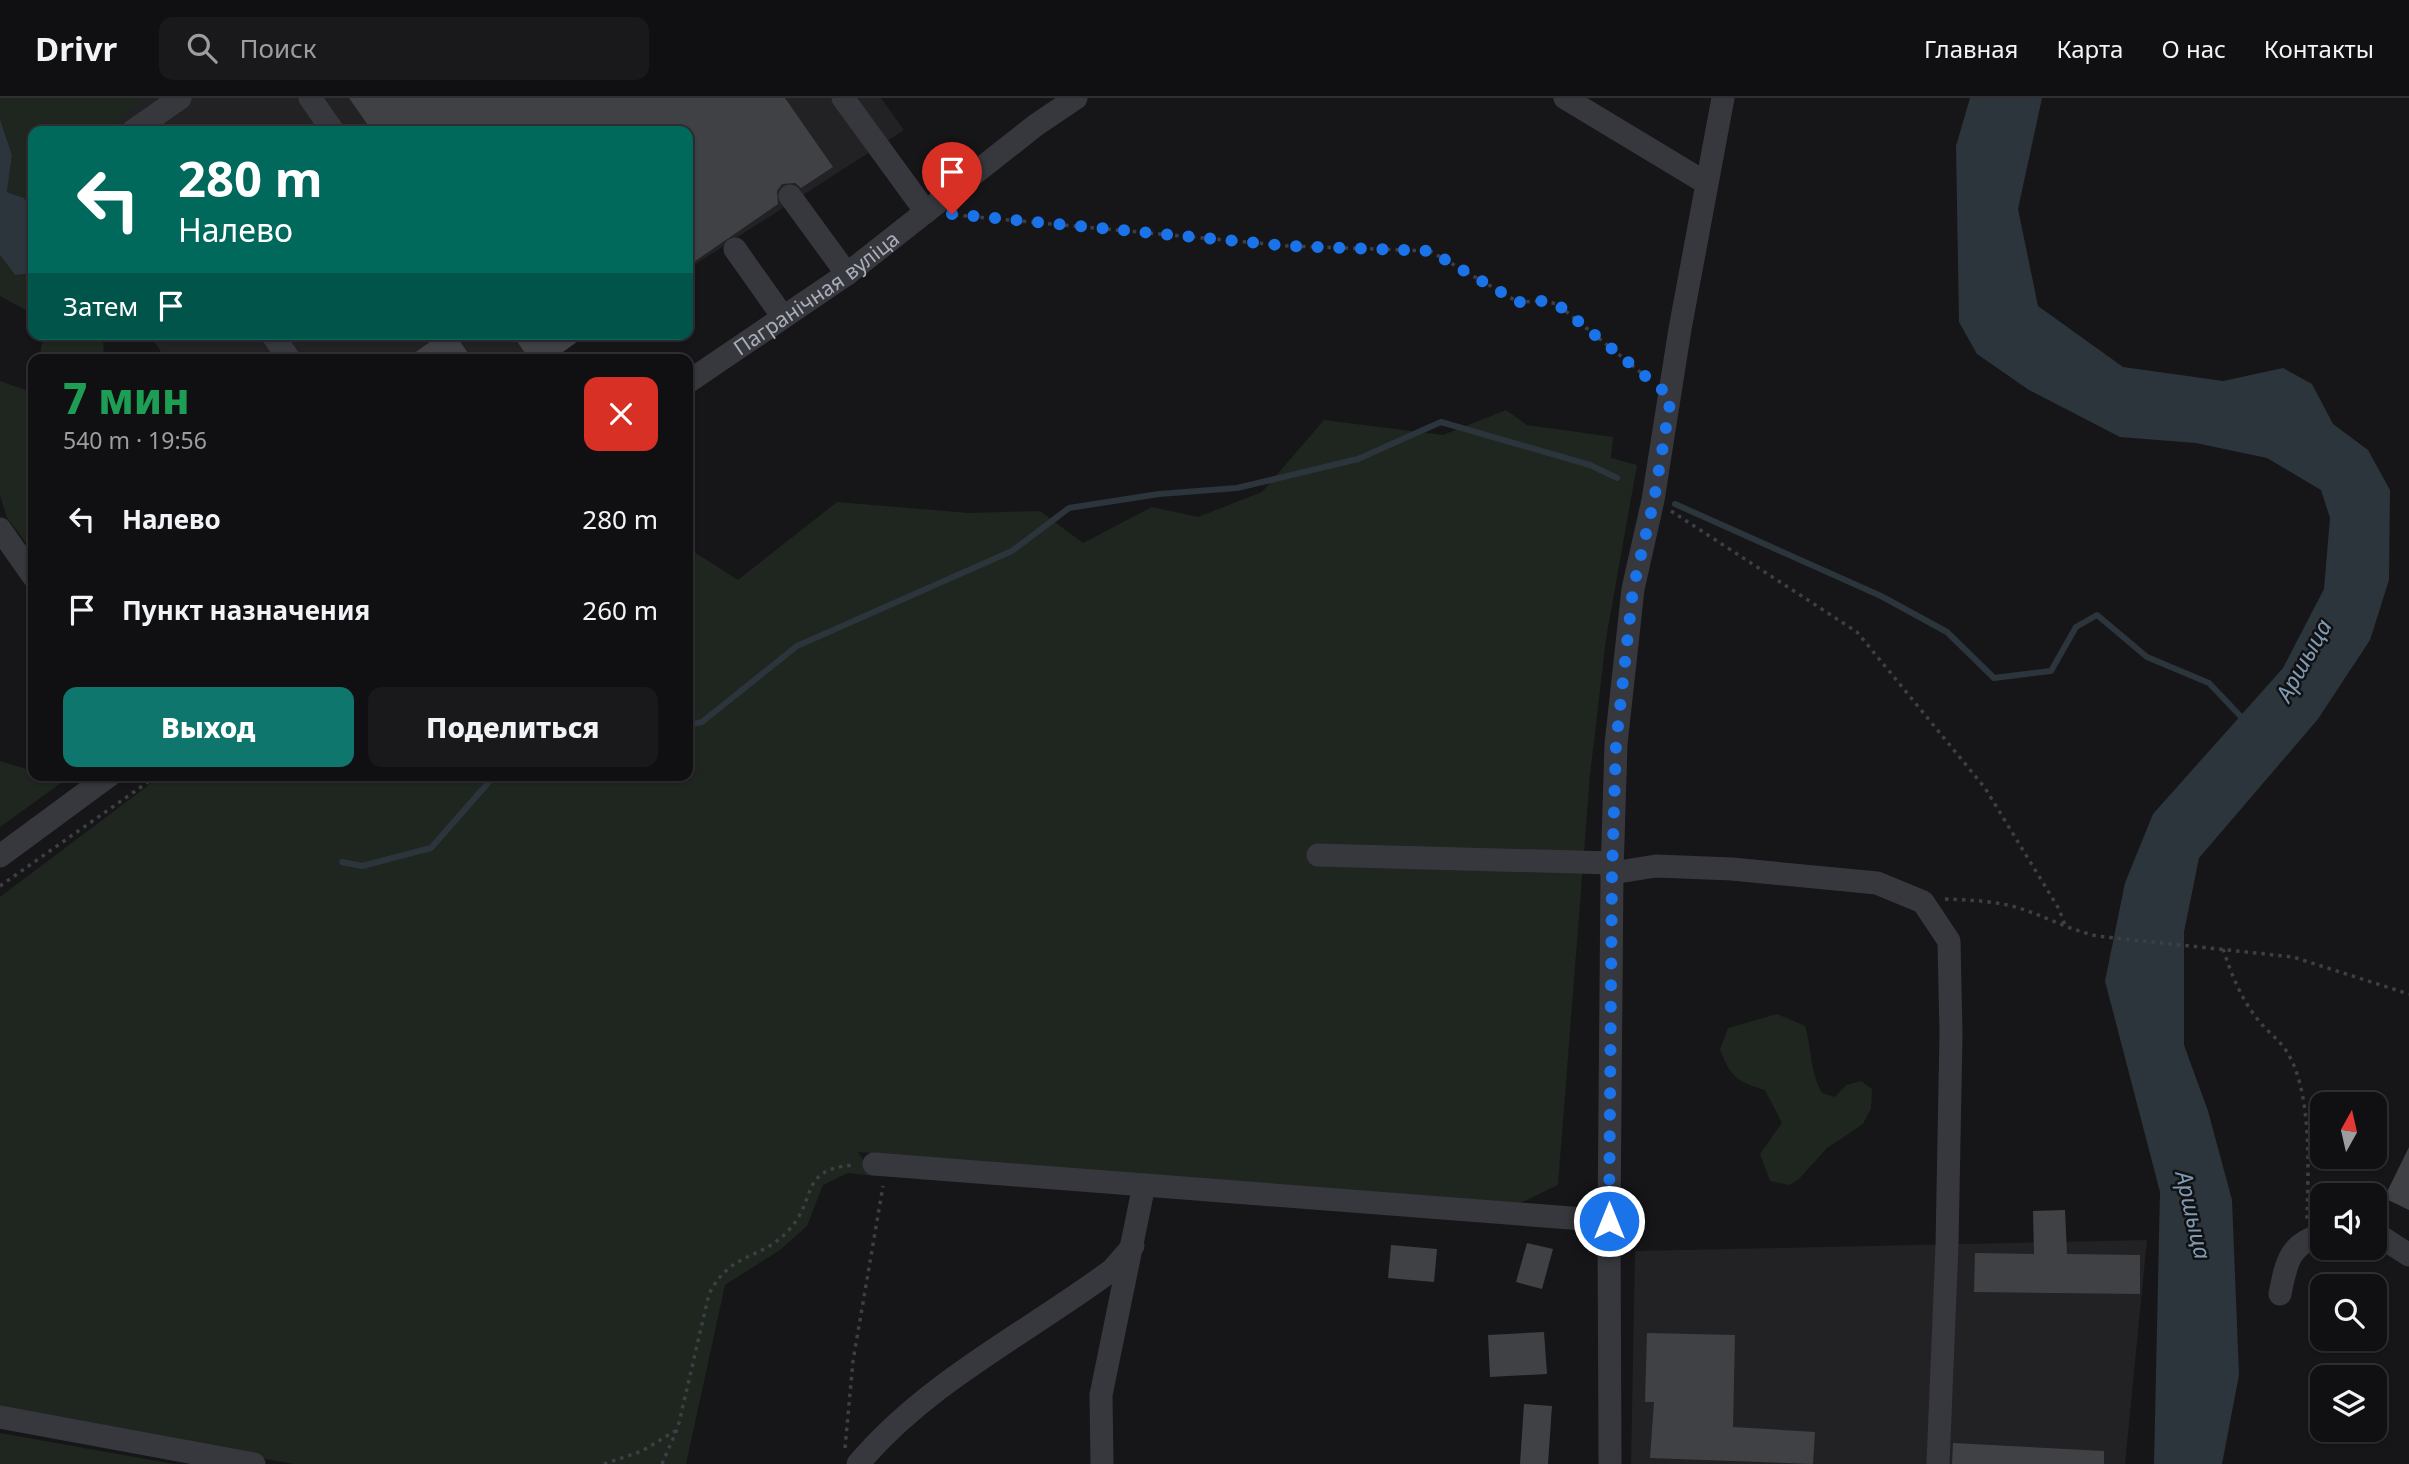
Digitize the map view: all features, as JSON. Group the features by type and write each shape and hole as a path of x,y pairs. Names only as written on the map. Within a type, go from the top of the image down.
{"street":[{"path":"140,126 180,98"},
{"path":"310,98 330,126"},
{"path":"843,98 926,212"},
{"name":"Пагранічная вуліца","path":"693,379 847,274 1036,125 1076,98"},
{"path":"1565,98 1706,183"},
{"path":"1610,1464 1609,1221 1612,868 1616,744 1633,589 1654,500 1706,183 1723,98"},
{"path":"790,196 847,274"},
{"path":"735,249 783,317"},
{"path":"0,529 28,569"},
{"path":"0,856 102,781"},
{"path":"1318,855 1612,868 1656,866 1732,869 1877,883 1923,902 1950,941 1948,1205 1938,1464"},
{"path":"880,1164 1609,1221"},
{"path":"1102,1464 1101,1395 1144,1185"},
{"path":"2280,1294 2287,1260 2310,1240"},
{"path":"2387,1241 2409,1255"},
{"path":"851,1459 944,1385 1103,1277 1133,1246"},
{"path":"0,1417 254,1464"}],"path":[{"path":"926,212 1289,246 1430,251 1518,302 1544,301 1557,304 1671,397"},
{"path":"1654,500 1857,632 1985,788 2059,909 2066,928"},
{"path":"0,886 149,781"},
{"path":"1923,902 1938,899 1979,901 2024,909 2066,928 2097,936 2293,957 2409,994"},
{"path":"2223,948 2237,990 2286,1050 2302,1091 2310,1191"},
{"path":"662,1464 678,1427 709,1294 714,1283 734,1262 771,1245 789,1230 801,1217 819,1174 838,1166 880,1164 853,1361 851,1459"},
{"path":"604,1464 642,1451 678,1427"}],"shaded area":[{"path":"0,98 147,98 109,126 28,126 28,203 24,198 7,192 12,155 0,119"},
{"path":"140,98 881,98 904,130 693,266 693,126 104,126"},
{"path":"0,255 15,275 28,273 28,311 0,296"},
{"path":"43,340 103,340 104,354 40,354"},
{"path":"153,340 577,340 556,354 162,354"},
{"path":"0,381 28,391 28,545 7,518 0,495"},
{"path":"1506,410 1527,425 1613,437 1611,458 1637,465 1606,639 1590,775 1558,1185 1518,1204 858,1152 874,1176 848,1173 823,1185 807,1226 780,1250 725,1285 686,1464 293,1464 0,1409 0,897 154,781 693,781 693,551 738,580 837,502 969,513 1040,511 1083,543 1152,507 1198,517 1262,492 1324,420 1443,435"},
{"path":"0,761 28,769 28,781 64,781 0,827"},
{"path":"1777,1014 1805,1026 1813,1069 1822,1093 1835,1097 1846,1085 1861,1081 1872,1089 1871,1108 1863,1124 1827,1148 1799,1179 1789,1185 1770,1181 1760,1154 1782,1123 1765,1090 1736,1077 1720,1050 1728,1028"},
{"path":"2147,1240 2125,1464 1631,1464 1635,1251"},
{"path":"0,1433 174,1464 0,1464"}],"water":[{"name":"Аршыца","path":"1970,98 2042,98 2018,209 2038,306 2123,367 2223,381 2283,368 2312,384 2333,424 2368,450 2390,490 2389,580 2370,640 2318,719 2199,858 2184,932 2184,1045 2208,1111 2232,1200 2239,1375 2222,1464 2154,1464 2160,1192 2105,981 2125,883 2153,814 2283,668 2324,589 2330,518 2321,490 2267,458 2196,443 2120,437 2029,390 1977,354 1959,322 1956,146"},
{"path":"0,119 12,155 7,192 24,198 28,203 28,273 15,275 0,255"}],"building":[{"path":"349,98 785,98 833,167 801,188 795,183 782,184 777,191 778,204 693,263 693,126 369,126"},
{"path":"433,340 459,340 469,354 413,354"},
{"path":"516,340 580,340 560,354 526,354"},
{"path":"2409,1147 2409,1210 2387,1199 2387,1192"},
{"path":"2065,1210 2067,1254 2140,1255 2140,1294 1974,1292 1975,1253 2034,1254 2033,1211"},
{"path":"1527,1243 1553,1249 1542,1289 1516,1282"},
{"path":"1391,1245 1437,1249 1434,1282 1388,1278"},
{"path":"1544,1332 1547,1374 1490,1377 1488,1335"},
{"path":"1647,1333 1735,1335 1733,1427 1815,1432 1813,1464 1650,1458 1654,1402 1645,1402"},
{"path":"1524,1404 1552,1406 1548,1464 1520,1464"},
{"path":"1953,1443 2104,1451 2104,1464 1952,1464"}],"waterway":[{"path":"693,724 702,722 797,646 1012,551 1069,508 1159,494 1237,488 1358,459 1441,422 1590,465 1617,478"},
{"path":"1675,504 1881,596 1947,632 1994,678 2051,671 2076,627 2097,615 2147,657 2209,683 2245,721"},
{"path":"342,862 362,866 431,848 490,781"}],"route":[{"path":"952,214 1289,246 1430,251 1518,302 1544,301 1557,304 1671,397 1654,500 1633,589 1616,744 1612,873 1609,1221"}]}
